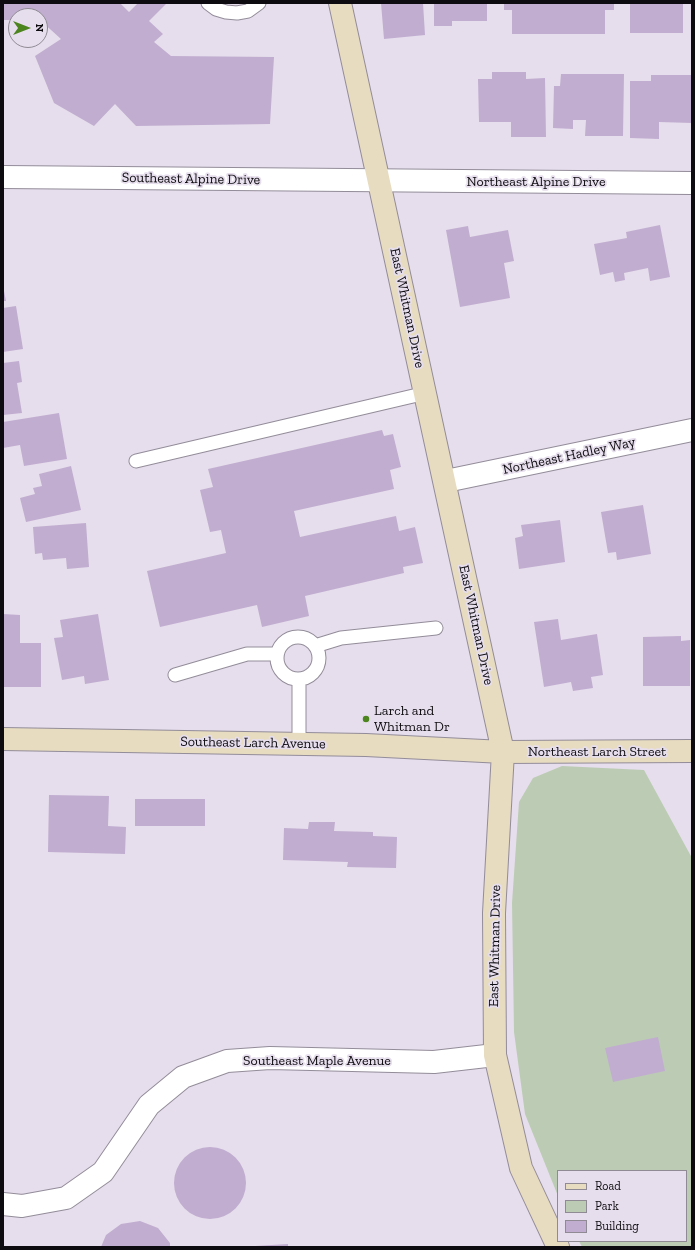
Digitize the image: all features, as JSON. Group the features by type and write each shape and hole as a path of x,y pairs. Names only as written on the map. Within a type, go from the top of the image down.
{"main road":[{"name":"East Whitman Drive","path":"340,3 446,481 503,752 494,913 495,1055 521,1168 558,1247"},
{"name":"Southeast Larch Avenue","path":"3,738 299,744 503,752"},
{"name":"Northeast Larch Street","path":"503,752 692,751"}],"street":[{"name":"Southeast Alpine Drive","path":"3,177 379,181"},
{"name":"Northeast Alpine Drive","path":"379,181 684,183"},
{"path":"684,183 692,200"},
{"name":"Northeast Hadley Way","path":"446,481 692,430"},
{"name":"Southeast Maple Avenue","path":"3,1204 22,1206 66,1198 103,1172 150,1105 183,1077 228,1061 270,1058 434,1062 495,1055"}],"lane":[{"path":"208,3 216,9 237,13 248,11 259,3"},
{"path":"136,461 426,393"},
{"path":"315,646 341,638 436,628"},
{"path":"293,637 302,637 309,640 315,646 318,654 318,662 315,670 310,676 299,679 286,676 280,670 277,663 277,654 280,647 286,641 293,637"},
{"path":"175,675 247,654 277,654"},
{"path":"299,679 299,744"}],"green space":[{"path":"562,766 644,770 692,858 692,1247 582,1247 580,1242 687,1242 687,1170 557,1170 557,1194 525,1114 514,1032 512,903 519,802 533,778"}],"building":[{"path":"3,3 120,3 129,12 138,3 167,3 149,21 163,34 154,42 171,56 274,57 270,124 136,126 115,104 94,126 54,103 35,56 61,39 48,27 48,8 8,8 8,20 3,20"},
{"path":"381,3 423,3 425,35 384,39"},
{"path":"434,3 487,3 487,21 452,21 452,26 434,26"},
{"path":"504,3 614,3 614,10 605,10 605,34 512,34 512,10 504,10"},
{"path":"630,3 683,3 683,33 630,33"},
{"path":"492,72 526,72 526,79 545,78 546,137 511,137 511,122 479,122 478,79 492,79"},
{"path":"561,74 624,74 623,136 585,136 586,120 573,120 573,129 553,128 554,86 560,86"},
{"path":"651,75 692,75 692,123 659,122 659,139 630,138 630,81 651,81"},
{"path":"660,225 670,277 650,281 648,268 624,273 625,280 615,282 613,272 600,275 594,244 627,238 626,232"},
{"path":"468,226 470,237 508,230 514,261 504,263 510,298 460,307 446,230"},
{"path":"3,286 6,301 3,301"},
{"path":"16,306 23,349 3,352 3,308"},
{"path":"19,361 22,382 17,383 22,413 3,415 3,363"},
{"path":"59,413 67,459 24,466 20,445 3,448 3,422"},
{"path":"382,430 384,436 393,434 401,467 390,470 394,489 294,511 300,537 396,516 399,531 415,527 423,563 403,567 404,573 305,596 309,616 262,627 257,605 160,627 147,571 226,553 221,530 210,532 200,490 213,487 208,469"},
{"path":"71,466 81,510 26,522 20,498 35,494 33,488 42,486 39,474"},
{"path":"643,505 651,554 617,560 616,552 608,553 601,512"},
{"path":"560,520 565,562 519,569 515,538 523,536 521,525"},
{"path":"86,523 89,567 67,569 66,558 43,560 42,553 35,554 33,527"},
{"path":"3,614 20,615 20,643 41,643 41,687 3,687"},
{"path":"98,614 109,680 85,684 84,676 62,680 54,638 63,637 60,620"},
{"path":"558,619 561,640 597,634 603,675 591,677 593,688 573,691 571,682 544,687 534,622"},
{"path":"681,636 681,641 690,640 690,686 643,686 643,637"},
{"path":"49,795 109,796 108,826 126,827 125,854 48,852"},
{"path":"135,799 205,799 205,826 135,826"},
{"path":"309,822 335,822 334,831 373,832 373,836 397,837 396,868 347,867 348,862 283,860 284,828 308,829"},
{"path":"658,1037 665,1071 613,1082 605,1048"},
{"path":"203,1147 217,1147 224,1149 236,1157 244,1169 246,1183 244,1197 236,1209 224,1217 217,1219 203,1219 196,1217 184,1209 176,1197 174,1190 174,1176 176,1169 184,1157 196,1149"},
{"path":"140,1221 158,1228 170,1243 170,1247 101,1247 106,1235 121,1224"},
{"path":"288,1244 288,1247 255,1247 255,1246"}],"place":[{"name":"Larch and Whitman Dr","path":"366,719"}]}
